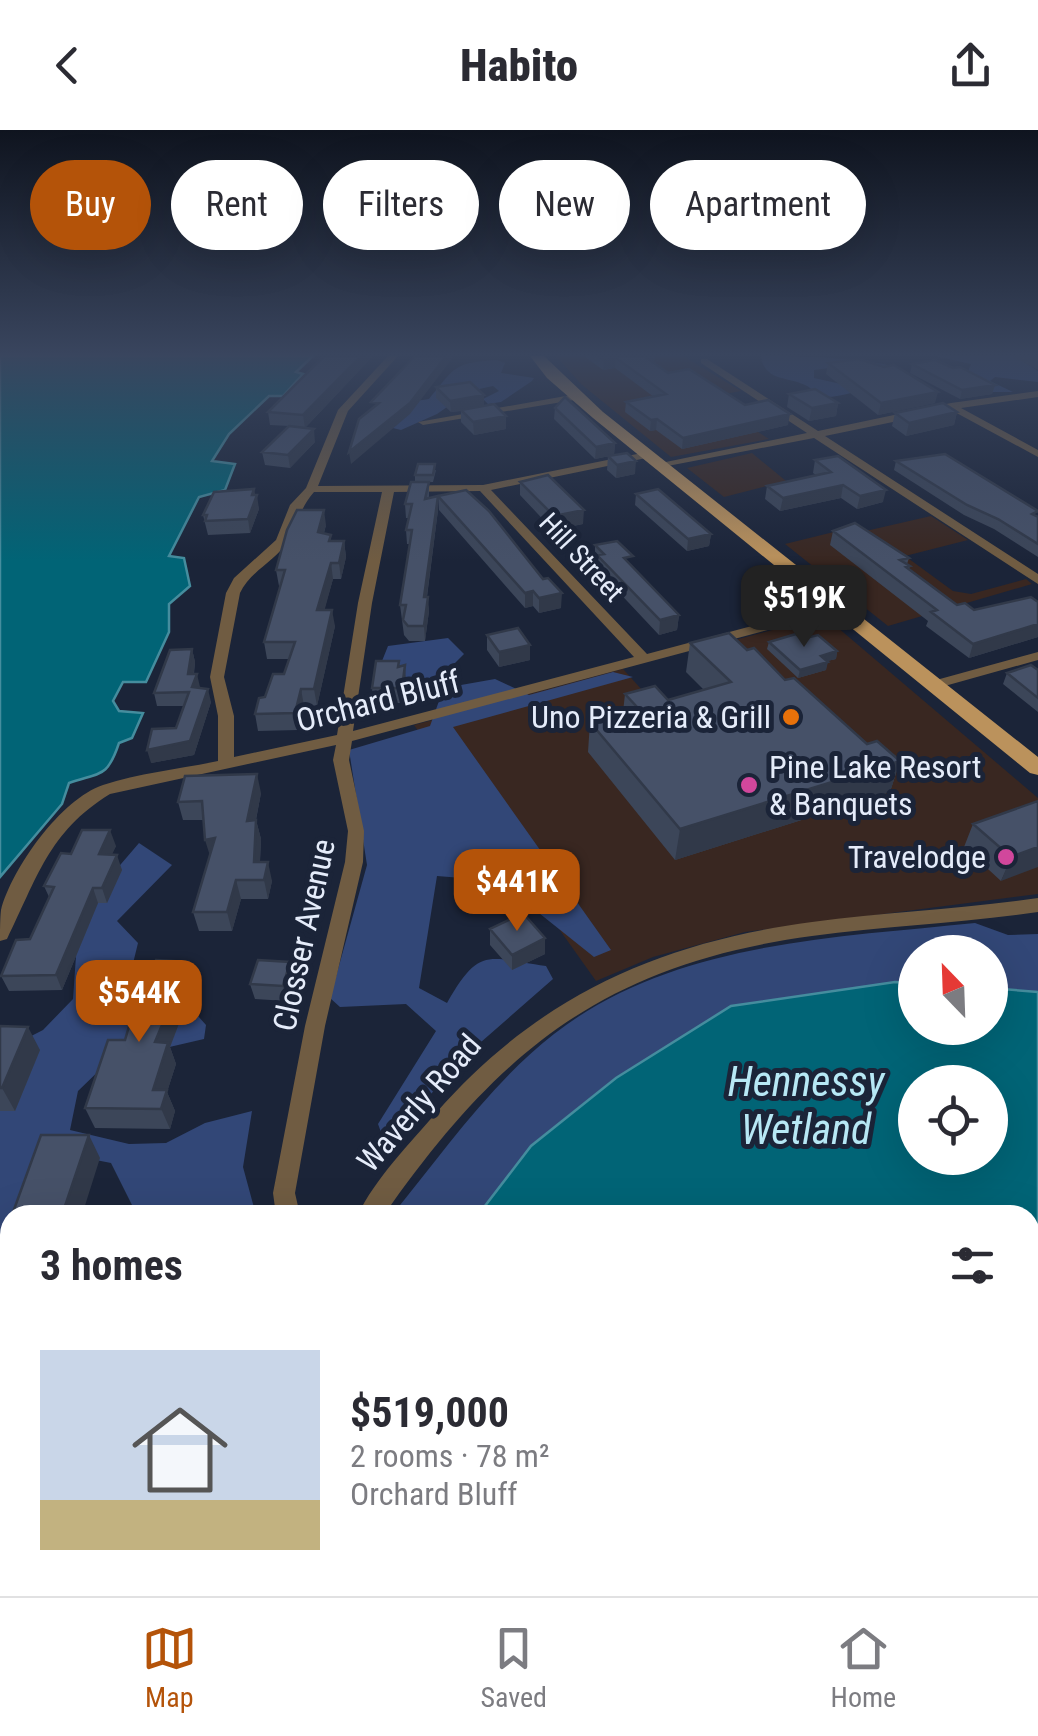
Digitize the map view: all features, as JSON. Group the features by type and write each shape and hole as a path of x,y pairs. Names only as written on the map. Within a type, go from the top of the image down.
{"main road":[{"path":"611,424 1038,768"}],"street":[{"path":"226,765 226,716 217,678 234,592 239,581 274,552 296,506 311,489 337,424"},
{"path":"800,424 1038,580"},
{"path":"311,489 484,488 855,424"},
{"path":"985,424 1038,454"},
{"name":"Hill Street","path":"484,488 644,659"},
{"name":"Closser Avenue","path":"286,1205 284,1193 315,1026 354,862 356,831 341,760 356,653 388,491"},
{"name":"Orchard Bluff","path":"0,934 43,846 76,806 128,782 346,738 838,607"},
{"path":"934,685 1038,656"},
{"name":"Waverly Road","path":"377,1205 403,1168 510,1052 575,1006 648,970 722,946 810,930 1038,905"}],"shaded area":[{"path":"379,424 414,424 401,430"},
{"path":"631,424 746,424 769,439 671,457"},
{"path":"752,453 786,481 724,497 687,468"},
{"path":"931,516 968,540 905,556 953,591 971,594 1026,579 1032,584 888,626 785,544 850,528 857,533"},
{"path":"818,618 830,621 1038,798 1038,894 745,932 653,957 596,981 414,725 623,669 672,723 773,695 720,644"},
{"path":"448,638 464,654 443,675 461,685 495,679 529,695 613,672 633,677 453,727 611,950 594,957 499,881 437,876 419,988 447,1003 477,964 497,959 546,966 553,979 465,1056 395,1134 382,1135 378,1124 436,1031 406,1004 340,1007 330,998 367,865 349,750 430,726 439,701 382,661 388,646"},
{"path":"139,843 172,865 117,921 138,943 127,988 133,1017 198,1016 206,1025 204,1039 109,1061 78,1091 70,1130 129,1144 166,1143 205,1123 252,1111 243,1167 253,1205 132,1205 111,1163 50,1151 16,1205 0,1205 0,1052 43,1030 73,999 79,913"},
{"path":"975,923 1008,935 898,935 898,982 616,1077 531,1145 486,1205 400,1205 509,1075 554,1034 600,1003 701,962 810,940"},
{"path":"1038,934 1038,992 1008,990 1008,935"}],"water":[{"path":"0,424 239,424 212,461 235,464 225,490 199,497 169,556 184,558 190,586 169,604 169,632 146,682 123,682 113,701 119,711 143,713 132,738 119,743 106,769 69,783 62,804 0,877"},
{"name":"Hennessy Wetland","path":"898,982 898,1045 1008,1045 1008,990 1038,992 1038,1205 486,1205 531,1146 616,1078 731,1006"}],"building":[{"path":"357,424 383,424 349,452"},
{"path":"572,424 595,424 615,443 596,447"},
{"path":"664,424 744,424 683,438"},
{"path":"289,426 314,429 288,455 262,452"},
{"path":"627,453 636,461 617,465 608,456"},
{"path":"945,454 1038,511 1032,514 1038,517 1038,544 896,461"},
{"path":"838,456 886,490 860,496 843,485 783,498 767,486 831,472 815,460"},
{"path":"418,464 435,464 433,475 415,475"},
{"path":"548,475 584,510 554,516 520,482"},
{"path":"411,482 429,482 425,499 438,496 424,597 428,597 424,626 408,626 403,620 406,605 400,605 412,530 406,530 412,504 405,504"},
{"path":"254,489 252,495 257,495 248,519 205,521 207,515 203,515 214,492"},
{"path":"658,489 711,534 688,539 636,494"},
{"path":"466,490 489,511 543,579 548,578 562,593 539,598 533,591 525,593 438,496"},
{"path":"297,510 324,510 318,532 331,535 329,541 344,541 339,563 331,563 317,610 332,610 314,689 301,689 295,713 255,714 273,674 284,674 295,642 264,642 285,570 276,570"},
{"path":"855,523 909,558 900,560 957,605 965,603 974,610 1031,597 1038,602 1038,624 973,644 931,612 937,610 833,531"},
{"path":"617,541 633,556 624,558 679,615 660,620 597,555 604,554 595,545"},
{"path":"518,628 530,645 499,652 487,635"},
{"name":"Pine Lake Resort & Banquets","path":"729,633 747,650 754,648 785,680 794,678 867,744 877,741 900,761 680,829 590,722 638,708 625,694 655,686 668,700 731,682 690,643"},
{"path":"796,634 802,639 818,635 837,651 821,656 828,662 800,670 769,642"},
{"path":"192,649 188,674 197,674 192,687 208,689 190,741 147,750 152,729 176,728 189,692 154,693 170,650"},
{"path":"376,661 399,661 398,667 405,665 402,688 372,688"},
{"path":"1031,665 1038,670 1038,698 1007,673"},
{"path":"257,774 247,821 256,820 254,862 268,862 264,880 236,880 227,912 193,912 215,838 205,840 202,801 178,802 185,776"},
{"path":"1038,801 1038,847 1011,857 973,824"},
{"path":"82,830 110,830 99,854 117,855 102,888 93,888 56,975 1,976 16,940 30,939 54,887 44,886 61,853 71,854"},
{"path":"523,913 545,938 512,955 490,929"},
{"path":"156,960 188,962 155,1042 168,1043 153,1090 167,1090 161,1109 85,1108 108,1040 125,1040 141,985 128,984 136,967 152,969"},
{"path":"258,960 290,962 283,986 250,984"},
{"path":"0,1026 28,1027 2,1088 0,1088"},
{"path":"41,1135 89,1135 65,1205 16,1205"}],"place":[{"name":"Uno Pizzeria & Grill","path":"791,717"},
{"name":"Pine Lake Resort & Banquets","path":"749,785"},
{"name":"Travelodge","path":"1006,857"}]}
